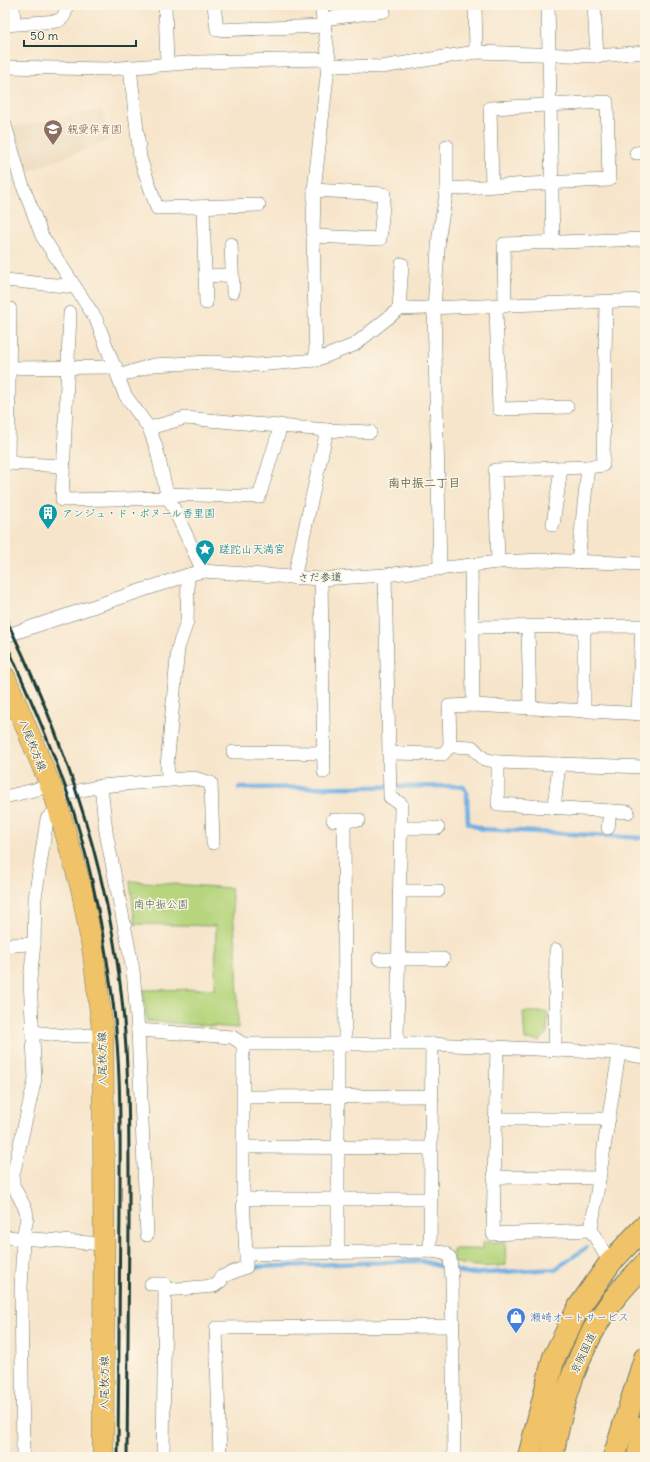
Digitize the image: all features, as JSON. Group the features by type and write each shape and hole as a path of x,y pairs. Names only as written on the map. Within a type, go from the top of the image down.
{"highway":[{"path":"529,1457 554,1357 579,1307 610,1262 645,1226"},
{"name":"京阪国道","path":"552,1457 568,1387 585,1345 612,1300 645,1264"},
{"path":"614,1457 645,1358"},
{"path":"638,1457 645,1426"}],"main road":[{"name":"八尾枚方線","path":"5,677 54,797 82,891 93,951 103,1035 103,1457"}],"street":[{"path":"13,5 9,24 58,21 63,18 66,12 66,5"},
{"path":"165,5 167,64"},
{"path":"214,5 217,30 324,22 384,11"},
{"path":"316,360 312,236 314,190 321,139 328,62 321,5"},
{"path":"475,5 476,52"},
{"path":"548,5 553,243"},
{"path":"594,5 597,56"},
{"path":"5,67 107,69 167,64 328,62 381,67 476,52 549,56 597,56 645,52"},
{"path":"130,67 140,158 157,208 259,205"},
{"path":"447,189 609,180 607,102 490,108 492,186"},
{"path":"5,125 21,181 42,236 96,319 118,372 125,395 148,428 156,448 168,496 203,572"},
{"path":"440,568 434,308 439,236 447,189 447,146"},
{"path":"312,236 380,239 384,194 314,190"},
{"path":"203,206 206,304"},
{"path":"566,407 499,409 500,306 504,244 645,239"},
{"path":"231,244 233,292"},
{"path":"399,309 402,264"},
{"path":"205,276 232,275"},
{"path":"5,280 75,287"},
{"path":"7,368 118,372 153,365 211,362 257,365 316,360 354,344 399,309 645,300"},
{"path":"498,562 495,470 588,467 603,465 606,302"},
{"path":"10,309 7,368 6,463 64,466"},
{"path":"70,313 62,500 168,496 259,497 281,425"},
{"path":"148,428 184,418 370,432"},
{"path":"294,578 328,430"},
{"path":"578,562 588,467"},
{"path":"553,525 561,468"},
{"name":"さだ参道","path":"5,636 188,575 203,572 321,579 385,575 498,562 542,560 645,564"},
{"path":"472,565 473,705"},
{"path":"169,780 167,766 178,648 187,622 188,575"},
{"path":"385,575 389,788 390,797 401,804 397,1044"},
{"path":"321,579 324,772"},
{"path":"584,626 584,711"},
{"path":"389,753 443,754 450,746 449,706 473,705 642,714 643,626 472,627"},
{"path":"528,627 530,708"},
{"path":"450,746 472,747 484,759 498,762 645,767"},
{"path":"233,752 324,753"},
{"path":"498,762 498,804 628,812"},
{"path":"554,808 559,764"},
{"path":"5,797 54,797 101,786 194,778 211,783 212,843"},
{"path":"101,786 106,832 133,970 138,1030 147,1235"},
{"path":"23,1457 24,1401 21,1340 23,1238 27,1218 26,1210 15,1190 13,1175 35,1079 30,980 34,944 35,898 47,819 54,797"},
{"path":"608,828 610,811"},
{"path":"338,1252 338,1096 341,1044 338,820 359,820"},
{"path":"401,828 438,828"},
{"path":"400,892 438,892"},
{"path":"5,945 34,944"},
{"path":"555,1049 556,950"},
{"path":"379,958 443,959"},
{"path":"138,1030 232,1037 243,1044 432,1044 555,1049 620,1053 645,1057"},
{"path":"33,1032 67,1036 103,1035"},
{"path":"165,1290 214,1286 221,1281 221,1277 246,1267 243,1044"},
{"path":"430,1251 432,1044"},
{"path":"496,1047 493,1234 590,1230"},
{"path":"610,1262 590,1230 620,1053"},
{"path":"244,1097 432,1096"},
{"path":"495,1119 609,1119"},
{"path":"244,1147 430,1148"},
{"path":"494,1177 599,1178"},
{"path":"244,1199 430,1199"},
{"path":"5,1237 104,1244"},
{"path":"246,1254 430,1251 444,1253 450,1258 453,1326 454,1457"},
{"path":"151,1284 164,1284 165,1290 163,1457"},
{"path":"220,1457 216,1328 453,1326"}],"shaded area":[{"path":"102,110 108,140 25,173 12,127 54,120 55,117"}],"green space":[{"name":"南中振公園","path":"130,881 231,888 237,959 238,1028 147,1021 143,990 215,989 216,926 135,924"},
{"path":"523,1012 548,1012 547,1034 539,1041 525,1040"},
{"path":"483,1242 505,1242 506,1265 479,1266 453,1262 453,1249 483,1249"}],"waterway":[{"path":"239,788 463,786 467,793 468,823 482,829 645,838"},
{"path":"252,1267 421,1261 468,1274 555,1269 586,1248"},
{"path":"200,1281 216,1279"}],"railway":[{"path":"5,617 26,661 45,707 79,800 105,895 121,991 126,1049 129,1166 127,1457"},
{"path":"5,641 30,697 75,816 94,889 115,1015 119,1069 120,1124 118,1457"}],"place":[{"name":"親愛保育園","path":"53,146"},
{"name":"アンジュ・ド・ボヌール香里園","path":"48,530"},
{"name":"蹉跎山天満宮","path":"205,566"},
{"name":"瀬崎オートサービス","path":"516,1334"}],"district":[{"name":"南中振二丁目","path":"424,482"}]}
